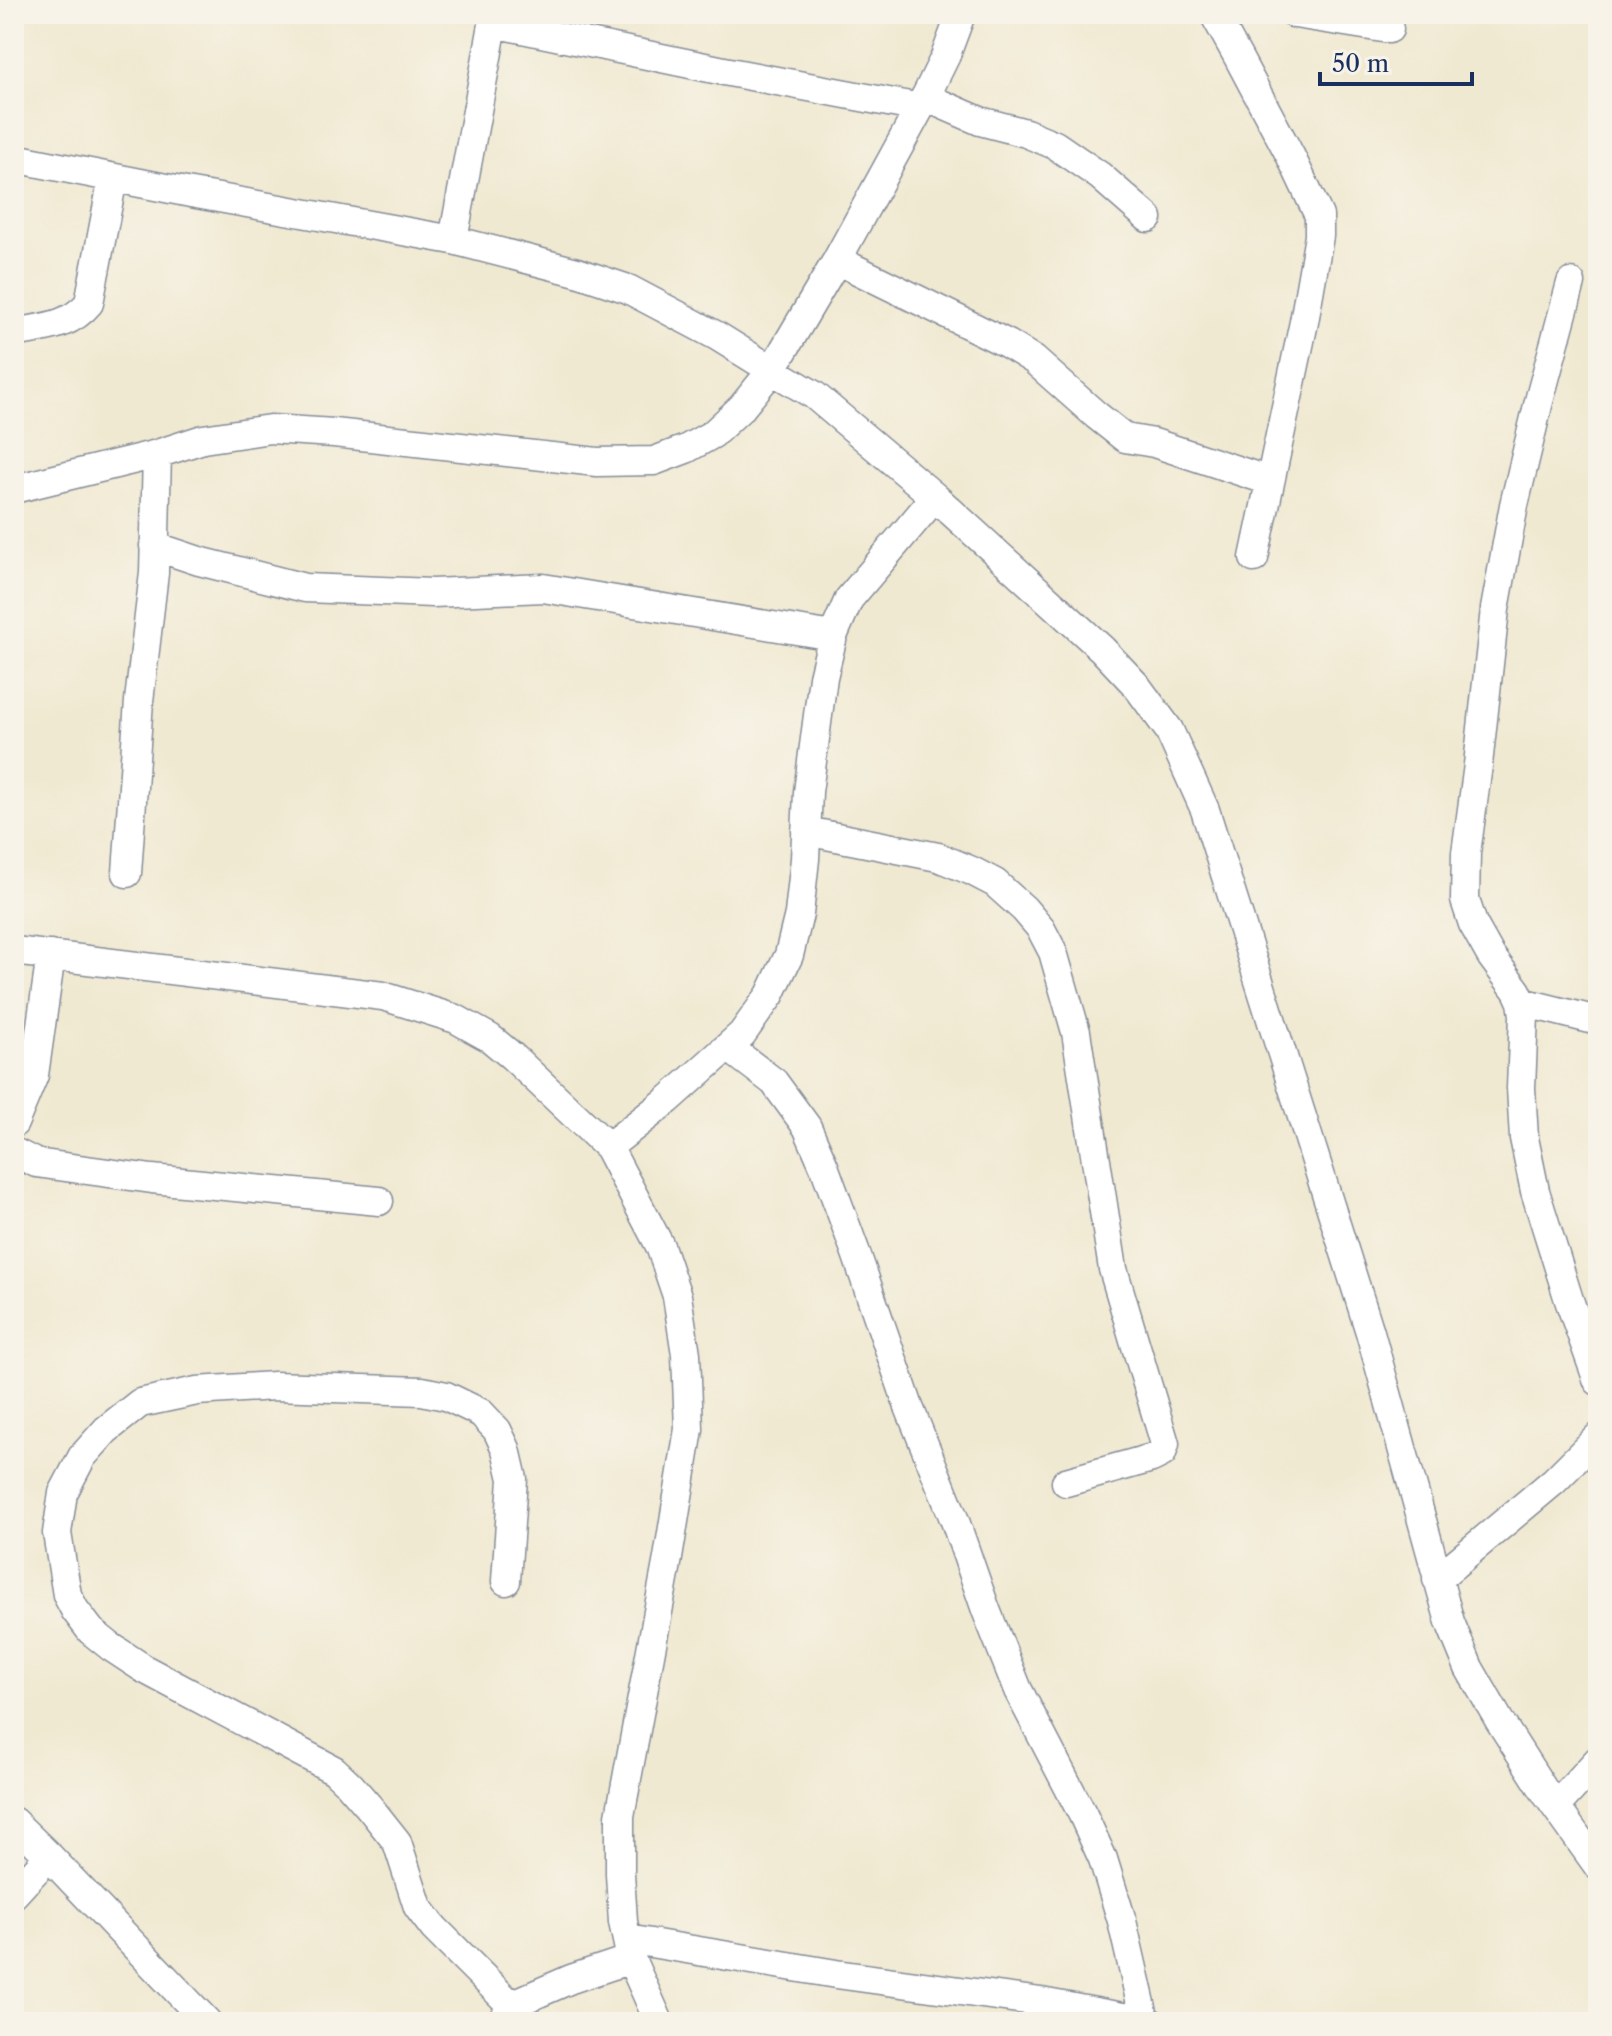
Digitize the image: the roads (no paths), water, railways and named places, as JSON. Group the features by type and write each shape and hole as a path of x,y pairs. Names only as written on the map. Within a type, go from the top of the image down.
{"street":[{"path":"14,489 157,454 203,439 270,429 334,433 597,462 654,461 686,449 713,434 742,407 772,370 837,260 923,103 961,14"},
{"path":"1214,14 1319,216 1319,236 1304,322 1254,558"},
{"path":"1295,14 1389,29"},
{"path":"453,240 494,18 724,71 923,103 1026,133 1055,145 1100,176 1148,218"},
{"path":"14,158 453,240 577,272 628,289 717,336 814,395 935,497 1102,649 1136,685 1169,730 1205,810 1370,1332 1450,1622 1469,1668 1499,1720 1598,1866"},
{"path":"14,333 65,322 78,315 89,303 113,178"},
{"path":"837,260 1008,344 1034,360 1125,438 1154,443 1270,481"},
{"path":"1571,283 1539,401 1495,609 1466,853 1465,900 1473,924 1522,1002 1521,1088 1529,1165 1539,1205 1598,1381"},
{"path":"127,873 139,701 154,573 157,454"},
{"path":"608,1147 668,1100 742,1034 770,995 789,955 799,914 808,792 823,677 833,636 849,599 935,497"},
{"path":"154,546 305,588 433,593 543,588 833,636"},
{"path":"806,831 938,857 972,871 995,883 1024,909 1041,929 1053,952 1076,1032 1113,1269 1165,1444 1162,1453 1152,1458 1066,1482"},
{"path":"14,951 383,996 456,1019 490,1038 513,1057 608,1147 660,1246 677,1296 686,1354 689,1429 620,1816 623,1922 629,1949 659,2022"},
{"path":"14,1123 34,1075 51,955"},
{"path":"1522,1002 1598,1021"},
{"path":"506,1581 513,1479 506,1449 497,1430 481,1413 446,1396 422,1391 274,1386 197,1391 140,1403 106,1430 82,1457 63,1493 57,1533 67,1595 91,1631 146,1670 334,1770 397,1842 418,1907 507,2013 629,1949 1041,2002 1142,2021 1122,1921 1103,1859 1018,1690 909,1407 824,1166 807,1127 774,1082 728,1047"},
{"path":"14,1152 36,1163 152,1179 379,1201"},
{"path":"1437,1579 1554,1481 1598,1437"},
{"path":"1556,1806 1598,1760"},
{"path":"14,1822 207,2022"},
{"path":"14,1894 49,1856"}]}
